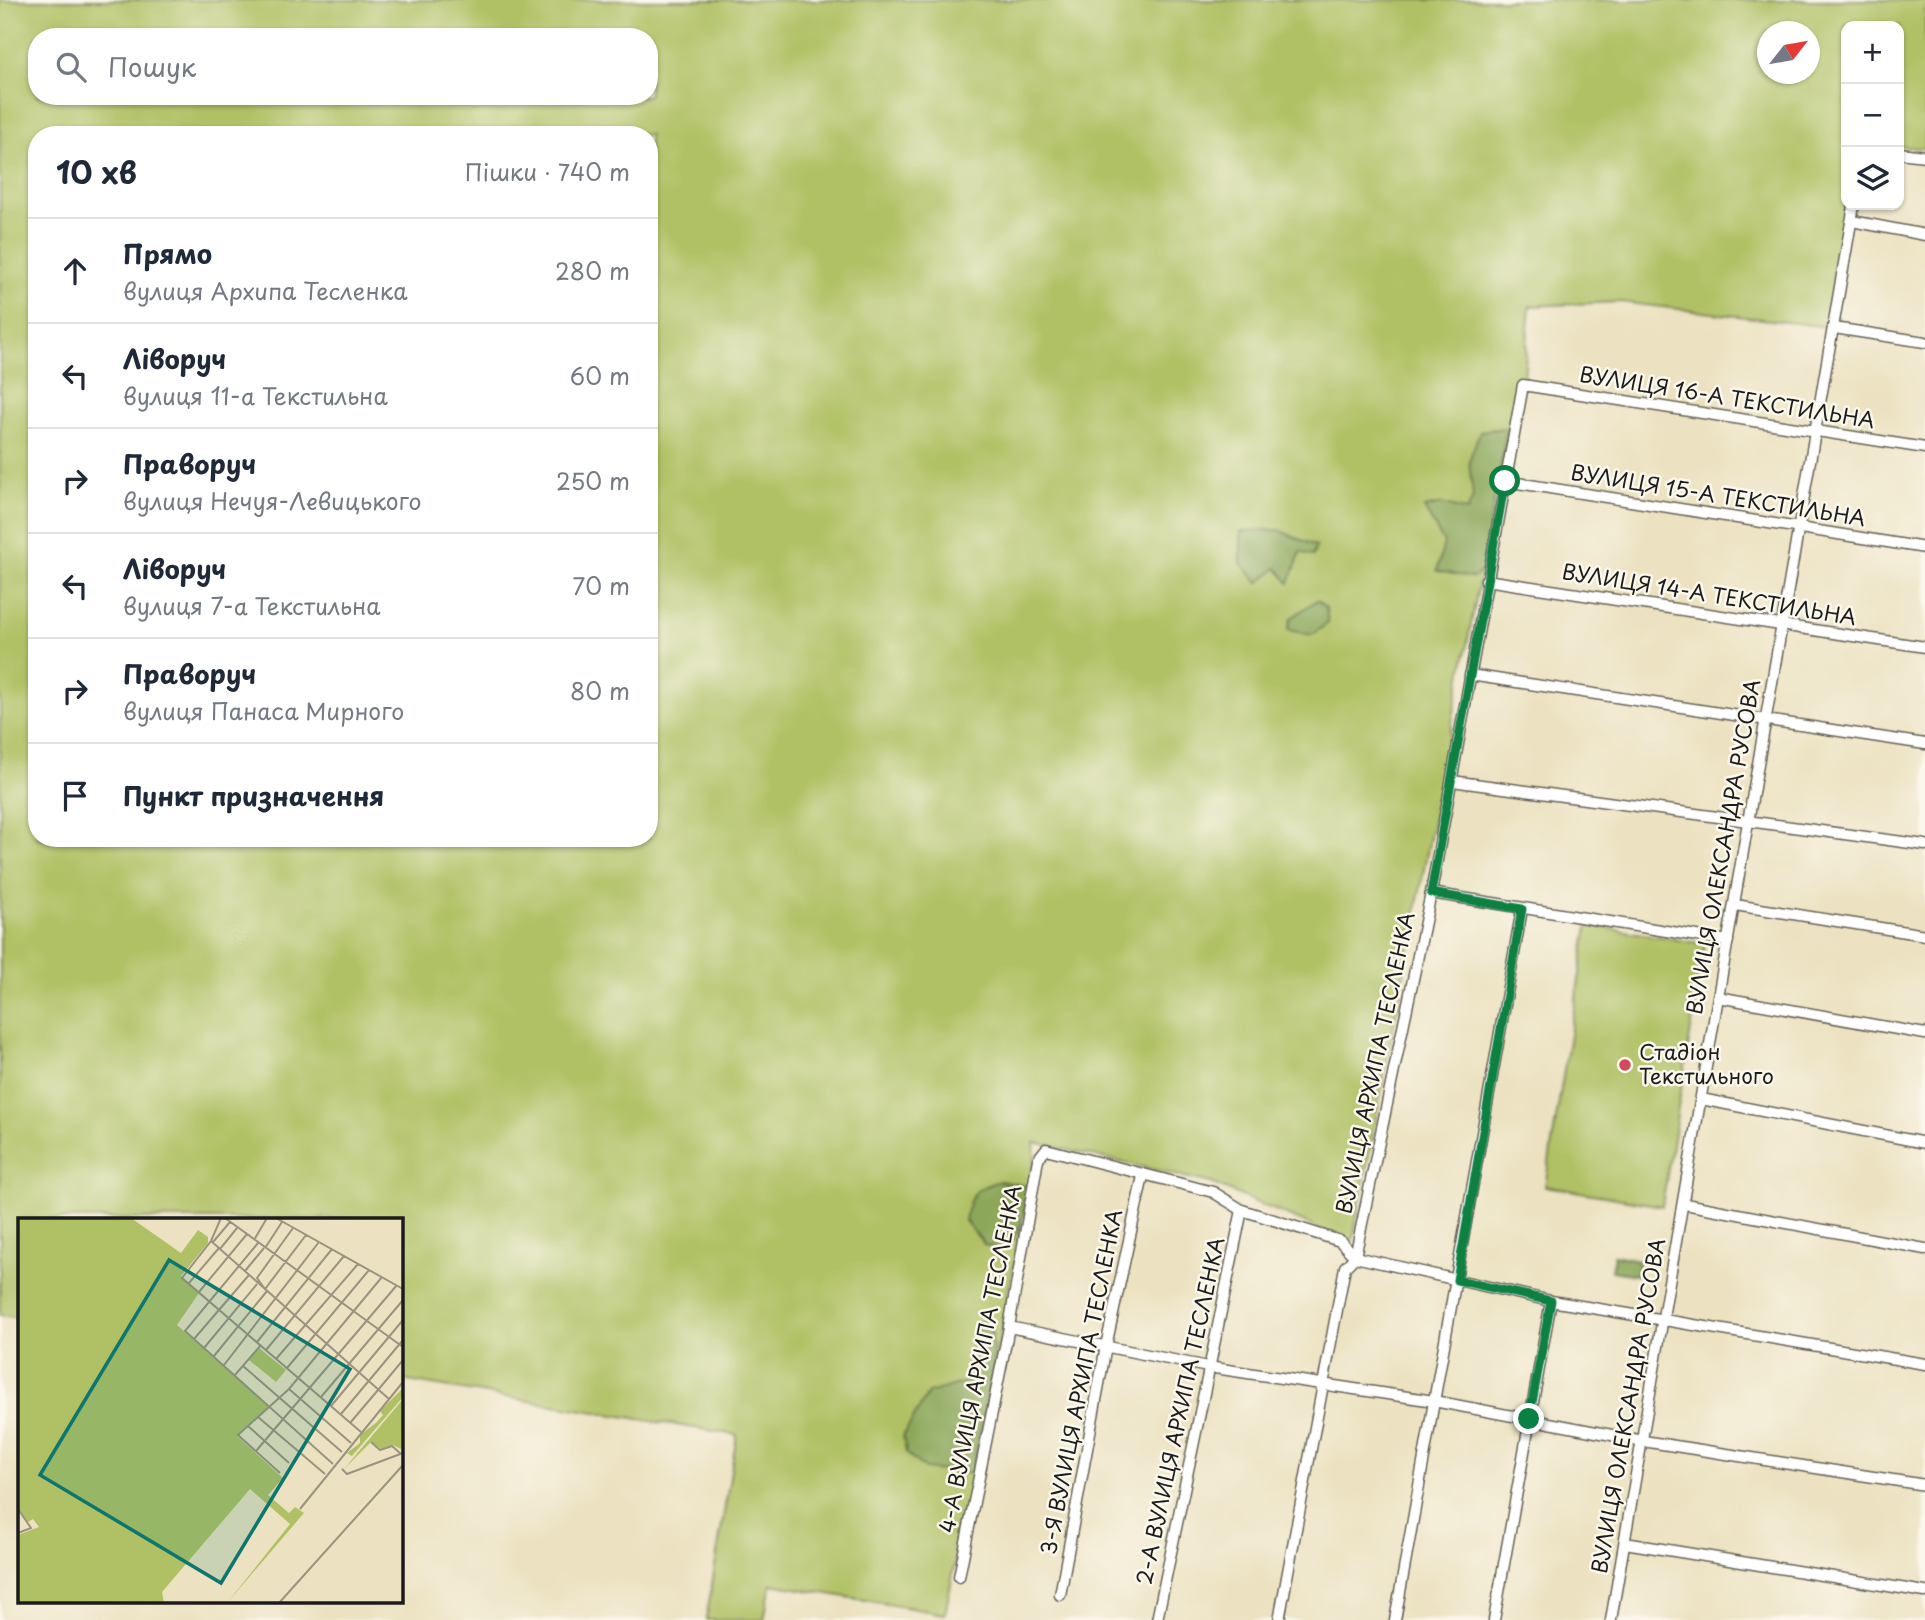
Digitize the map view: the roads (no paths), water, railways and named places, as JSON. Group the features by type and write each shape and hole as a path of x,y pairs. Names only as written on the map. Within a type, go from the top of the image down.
{"street":[{"path":"1904,154 1925,156"},
{"name":"ВУЛИЦЯ ОЛЕКСАНДРА РУСОВА","path":"1611,1620 1685,1204 1853,210"},
{"path":"1852,222 1925,235"},
{"path":"1834,328 1925,342"},
{"name":"ВУЛИЦЯ 16-А ТЕКСТИЛЬНА","path":"1523,385 1925,448"},
{"name":"ВУЛИЦЯ АРХИПА ТЕСЛЕНКА","path":"1279,1620 1325,1385 1345,1266 1355,1257 1431,893 1523,385"},
{"name":"ВУЛИЦЯ 15-А ТЕКСТИЛЬНА","path":"1505,481 1925,548"},
{"name":"ВУЛИЦЯ 14-А ТЕКСТИЛЬНА","path":"1486,580 1925,648"},
{"path":"1470,676 1925,744"},
{"path":"1452,781 1925,845"},
{"path":"1431,893 1728,941"},
{"path":"1735,905 1925,935"},
{"path":"1395,1620 1522,909"},
{"path":"1718,997 1925,1034"},
{"path":"1701,1099 1925,1143"},
{"name":"4-А ВУЛИЦЯ АРХИПА ТЕСЛЕНКА","path":"959,1577 1009,1328 1038,1159 1046,1149 1143,1175"},
{"path":"1143,1175 1213,1192 1242,1210 1340,1241 1355,1257 1551,1301 1925,1364"},
{"name":"3-Я ВУЛИЦЯ АРХИПА ТЕСЛЕНКА","path":"1060,1595 1106,1346 1143,1175"},
{"path":"1685,1204 1925,1249"},
{"name":"2-А ВУЛИЦЯ АРХИПА ТЕСЛЕНКА","path":"1157,1620 1242,1210"},
{"path":"1494,1620 1551,1301"},
{"path":"1009,1328 1208,1367 1434,1401 1643,1441 1925,1485"},
{"path":"1625,1543 1925,1592"}],"place":[{"name":"Стадіон Текстильного","path":"1625,1065"}]}
